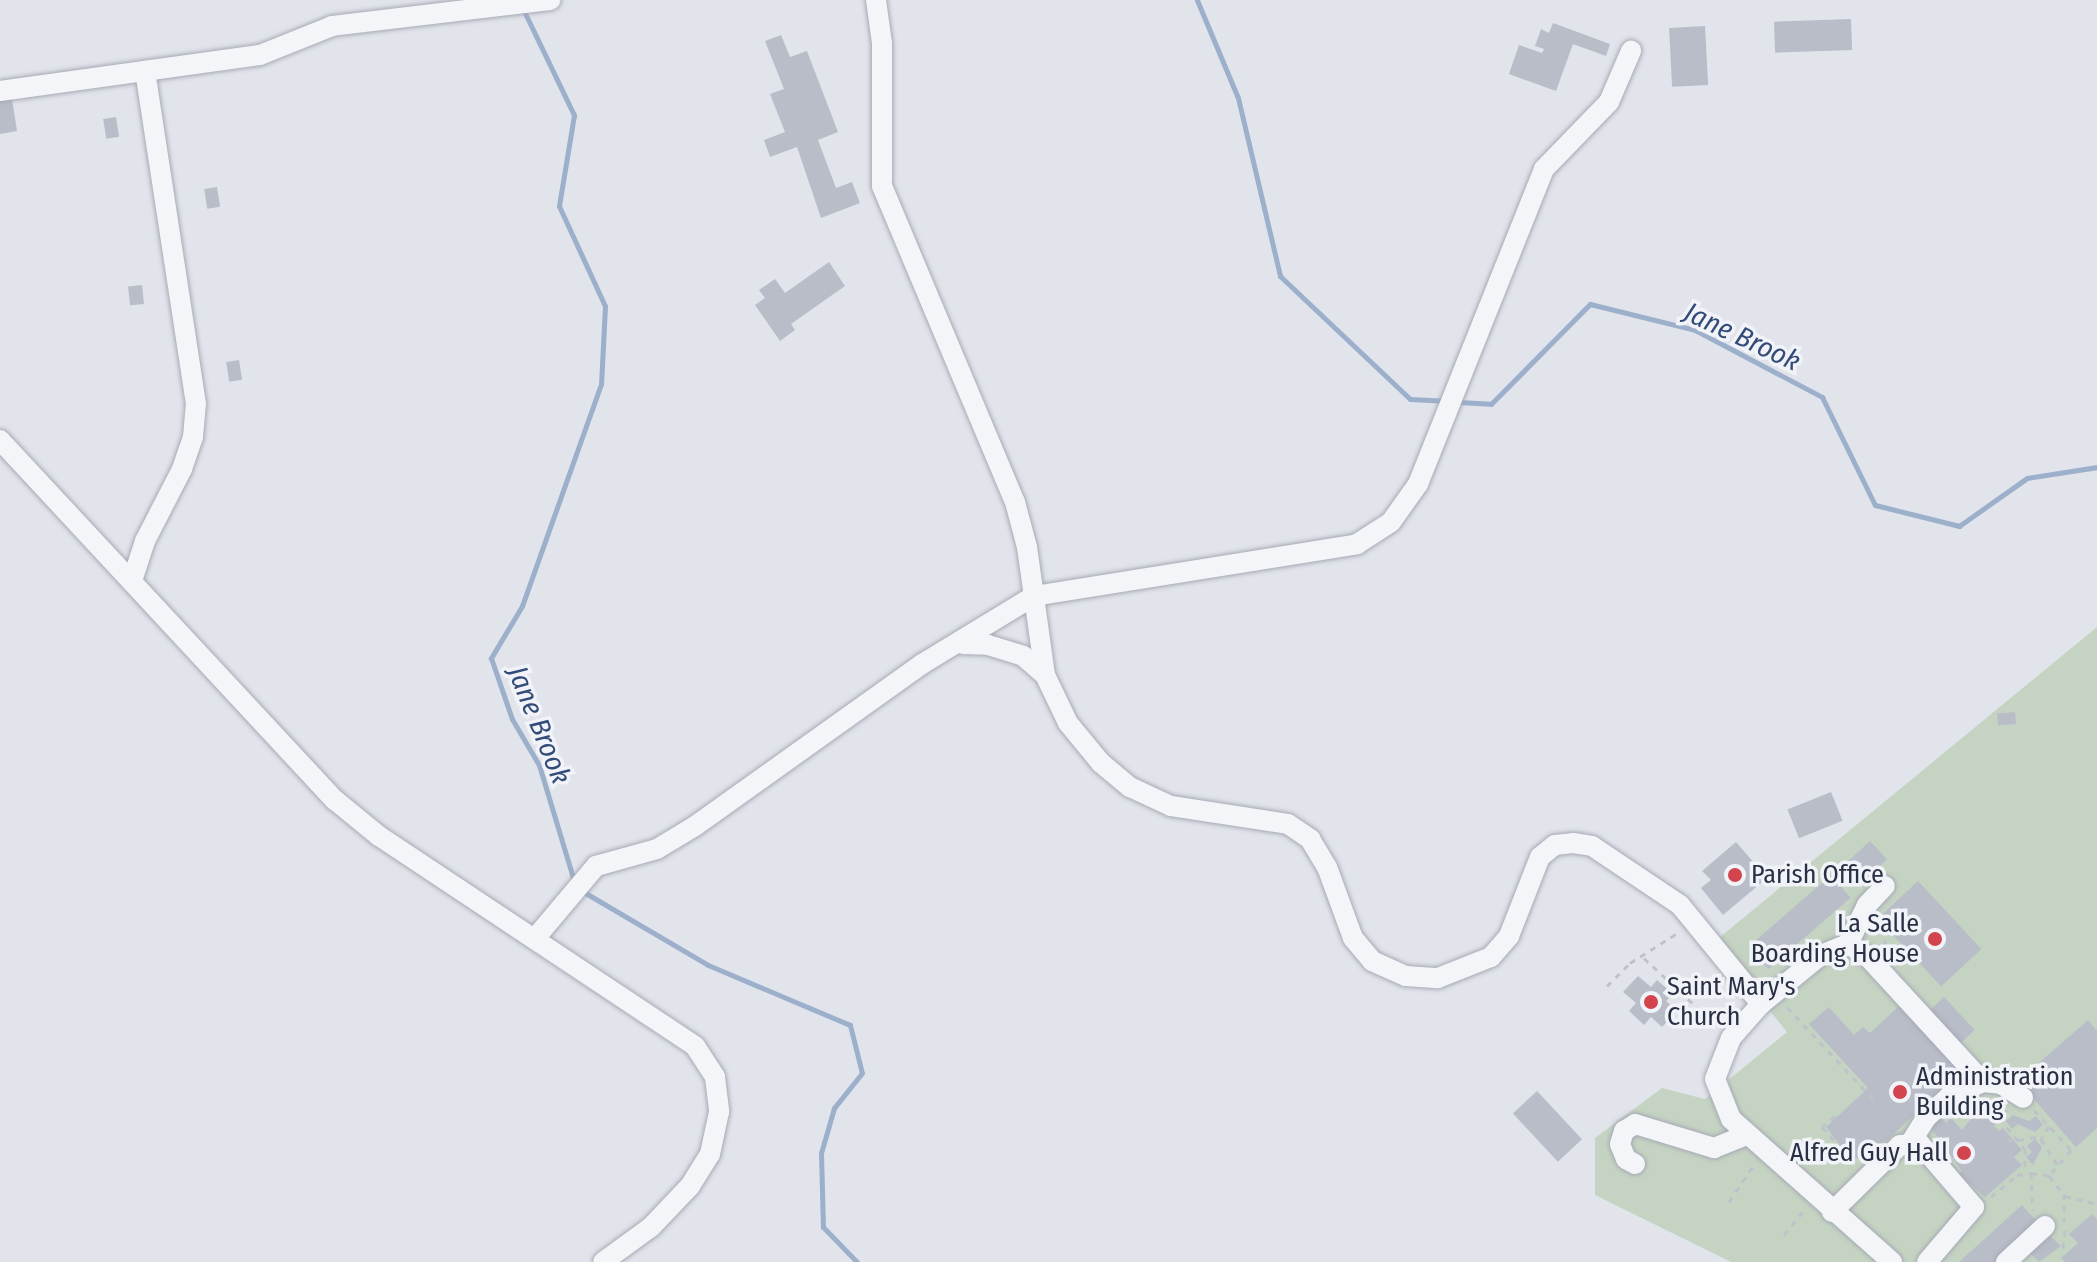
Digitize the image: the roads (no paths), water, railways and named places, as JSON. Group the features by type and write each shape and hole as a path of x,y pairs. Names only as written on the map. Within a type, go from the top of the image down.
{"street":[{"path":"0,91 260,55 332,26 550,0"},
{"path":"876,0 882,43 882,186 1015,502 1034,596 1045,675 1068,723 1101,763 1130,787 1171,806 1288,824 1310,839 1327,867 1353,938 1372,961 1406,976 1438,978 1491,957 1509,936 1531,871 1549,848 1580,843 1655,884 1695,920 1769,1000"},
{"path":"537,936 596,866 657,849 695,826 922,664 963,644 1034,596 1357,544 1391,522 1418,484 1544,169 1609,102 1631,51"},
{"path":"132,581 145,541 182,469 193,437 196,404 145,71"},
{"path":"0,440 335,800 379,836 537,936 695,1046 715,1077 719,1112 710,1154 690,1186 651,1227 603,1262"},
{"path":"963,644 988,645 1023,656 1045,675"},
{"path":"1885,886 1867,905 1848,944 1827,951 1769,1000 1731,1038 1718,1062 1715,1087 1723,1107 1746,1135 1892,1262"},
{"path":"1848,944 1867,956 1983,1082"},
{"path":"1832,1212 1900,1145 1911,1142 1931,1111 1957,1091 1983,1082 2001,1084 2026,1107"},
{"path":"1635,1164 1626,1159 1620,1144 1624,1131 1635,1124 1714,1148 1746,1135"},
{"path":"1911,1142 1932,1155 1974,1207 1927,1262"},
{"path":"2006,1262 2045,1226"}],"waterway":[{"name":"Jane Brook","path":"1197,0 1238,98 1280,276 1410,399 1444,401"},
{"name":"Jane Brook","path":"523,9 574,115 559,206 605,306 601,384 522,606 491,658 512,719 539,765 575,884"},
{"name":"Jane Brook","path":"1458,402 1491,404 1590,304 1695,330 1822,397 1875,505 1959,526 2027,478 2097,467"},
{"name":"Jane Brook","path":"582,891 708,965 850,1025 862,1073 834,1108 821,1153 823,1227 857,1262"}],"place":[{"name":"Parish Office","path":"1735,875"},
{"name":"La Salle Boarding House","path":"1935,939"},
{"name":"Saint Mary's Church","path":"1651,1002"},
{"name":"Administration Building","path":"1900,1092"},
{"name":"Alfred Guy Hall","path":"1964,1153"}]}
